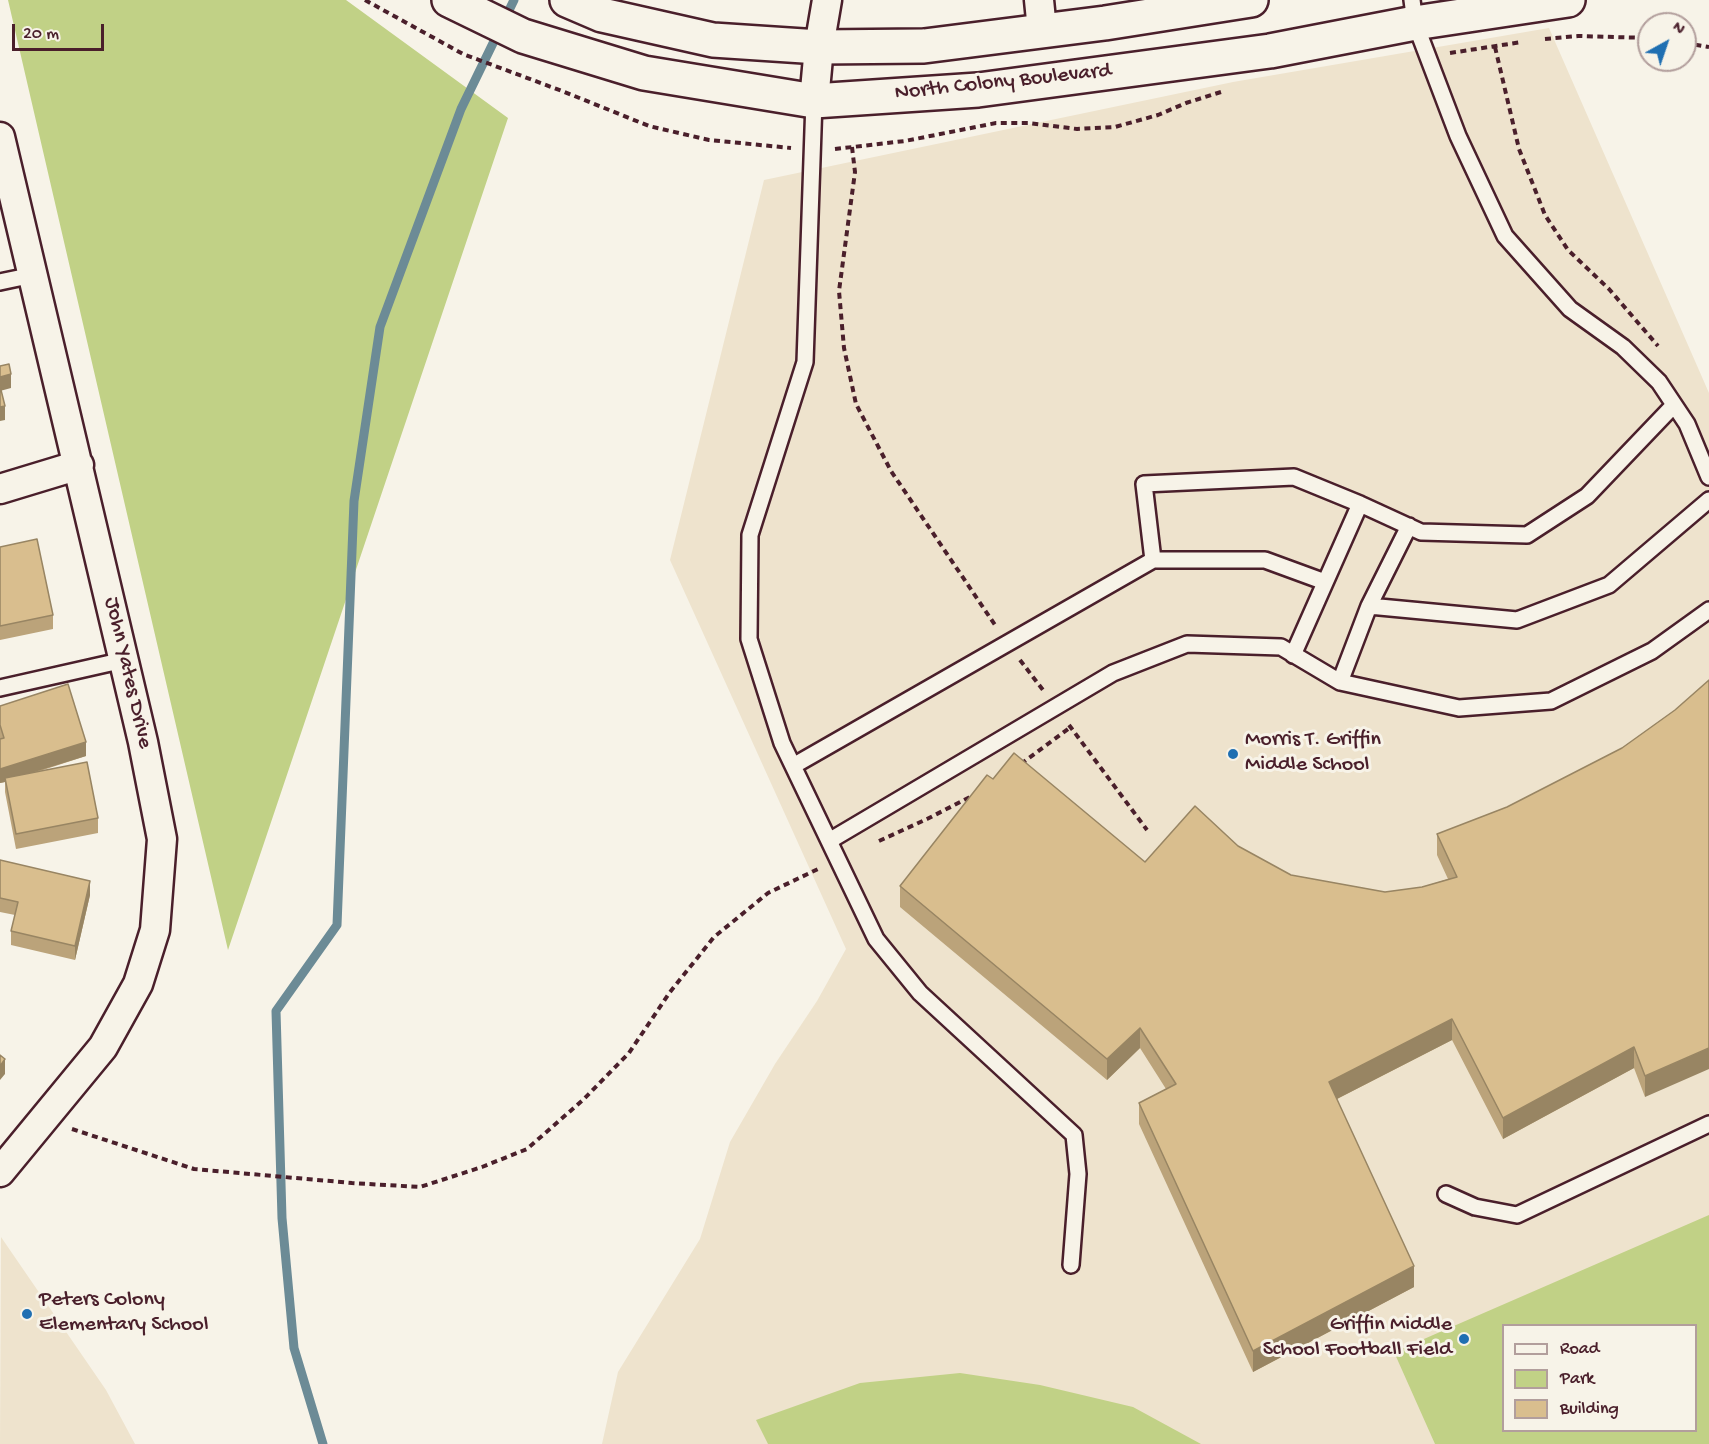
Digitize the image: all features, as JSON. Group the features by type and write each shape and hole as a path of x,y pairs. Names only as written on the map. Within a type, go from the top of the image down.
{"main road":[{"name":"North Colony Boulevard","path":"449,0 523,36 644,73 814,101 978,90 1270,51 1413,12 1568,0"},
{"name":"North Colony Boulevard","path":"567,0 602,15 713,40 819,47 924,46 1041,15 1106,23 1251,0"}],"street":[{"path":"814,101 819,47 827,0"},
{"name":"John Yates Drive","path":"0,137 143,742 162,839 155,930 138,984 103,1047 0,1172"},
{"path":"0,489 79,465"}],"lane":[{"path":"1413,12 1458,136 1505,236 1570,309 1623,347 1659,382 1687,424 1709,477"},
{"path":"814,101 805,362 750,535 749,639 782,744 876,939 920,993 1074,1135 1077,1174 1071,1265"},
{"path":"0,282 33,275"},
{"path":"1153,560 1144,484 1294,477 1421,532 1527,535 1587,496 1674,405"},
{"path":"1368,606 1517,620 1609,585 1709,500"},
{"path":"1293,655 1360,504"},
{"path":"1340,682 1368,606 1408,526"},
{"path":"793,766 1153,560 1265,560 1325,582"},
{"path":"828,841 1113,673 1187,644 1281,647 1340,682 1459,708 1551,700 1652,651 1709,610"},
{"path":"0,688 123,660"},
{"path":"1446,1194 1475,1207 1517,1215 1709,1124"}],"path":[{"path":"1495,47 1519,149 1545,215 1568,250 1609,289 1662,350"},
{"path":"852,147 855,172 839,291 844,348 856,404 891,471 1007,643 1148,830"},
{"path":"1019,765 1071,727"},
{"path":"43,1120 194,1169 420,1187 482,1167 527,1149 584,1099 629,1053 670,992 714,937 768,893 927,819 975,794"}],"shaded area":[{"name":"Morris T. Griffin Middle School","path":"1549,28 1709,393 1709,1444 602,1444 618,1372 700,1239 730,1142 775,1064 817,1001 846,949 670,560 764,180 1233,82"},
{"name":"Peters Colony Elementary School","path":"1,1237 106,1390 135,1444 0,1444"}],"green space":[{"path":"8,0 346,0 508,118 228,950"},
{"name":"Griffin Middle School Football Field","path":"1709,1215 1709,1444 1435,1444 1394,1352"},
{"path":"960,1373 1040,1385 1133,1407 1201,1444 768,1444 756,1420 860,1383"}],"building":[{"path":"9,364 11,374 0,377 0,366"},
{"path":"0,386 5,406 0,407"},
{"path":"37,539 53,615 0,626 0,547"},
{"path":"1709,680 1709,1048 1645,1076 1634,1047 1503,1118 1452,1019 1329,1082 1414,1266 1253,1351 1139,1103 1176,1084 1140,1028 1107,1059 900,886 987,775 993,779 1014,753 1145,862 1195,806 1238,846 1291,875 1385,892 1422,887 1457,877 1437,834 1507,807 1622,748 1675,710"},
{"path":"68,684 86,742 0,769 0,739 4,738 0,725 0,706"},
{"path":"87,762 98,818 16,834 5,778"},
{"path":"0,860 90,881 75,946 11,931 18,902 0,898"},
{"path":"0,1055 5,1059 0,1066"}],"waterway":[{"path":"323,1444 294,1348 282,1218 276,1011 337,925 354,501 380,327 461,109 514,0"}],"place":[{"name":"Morris T. Griffin Middle School","path":"1233,754"},
{"name":"Peters Colony Elementary School","path":"27,1314"},
{"name":"Griffin Middle School Football Field","path":"1464,1339"}]}
